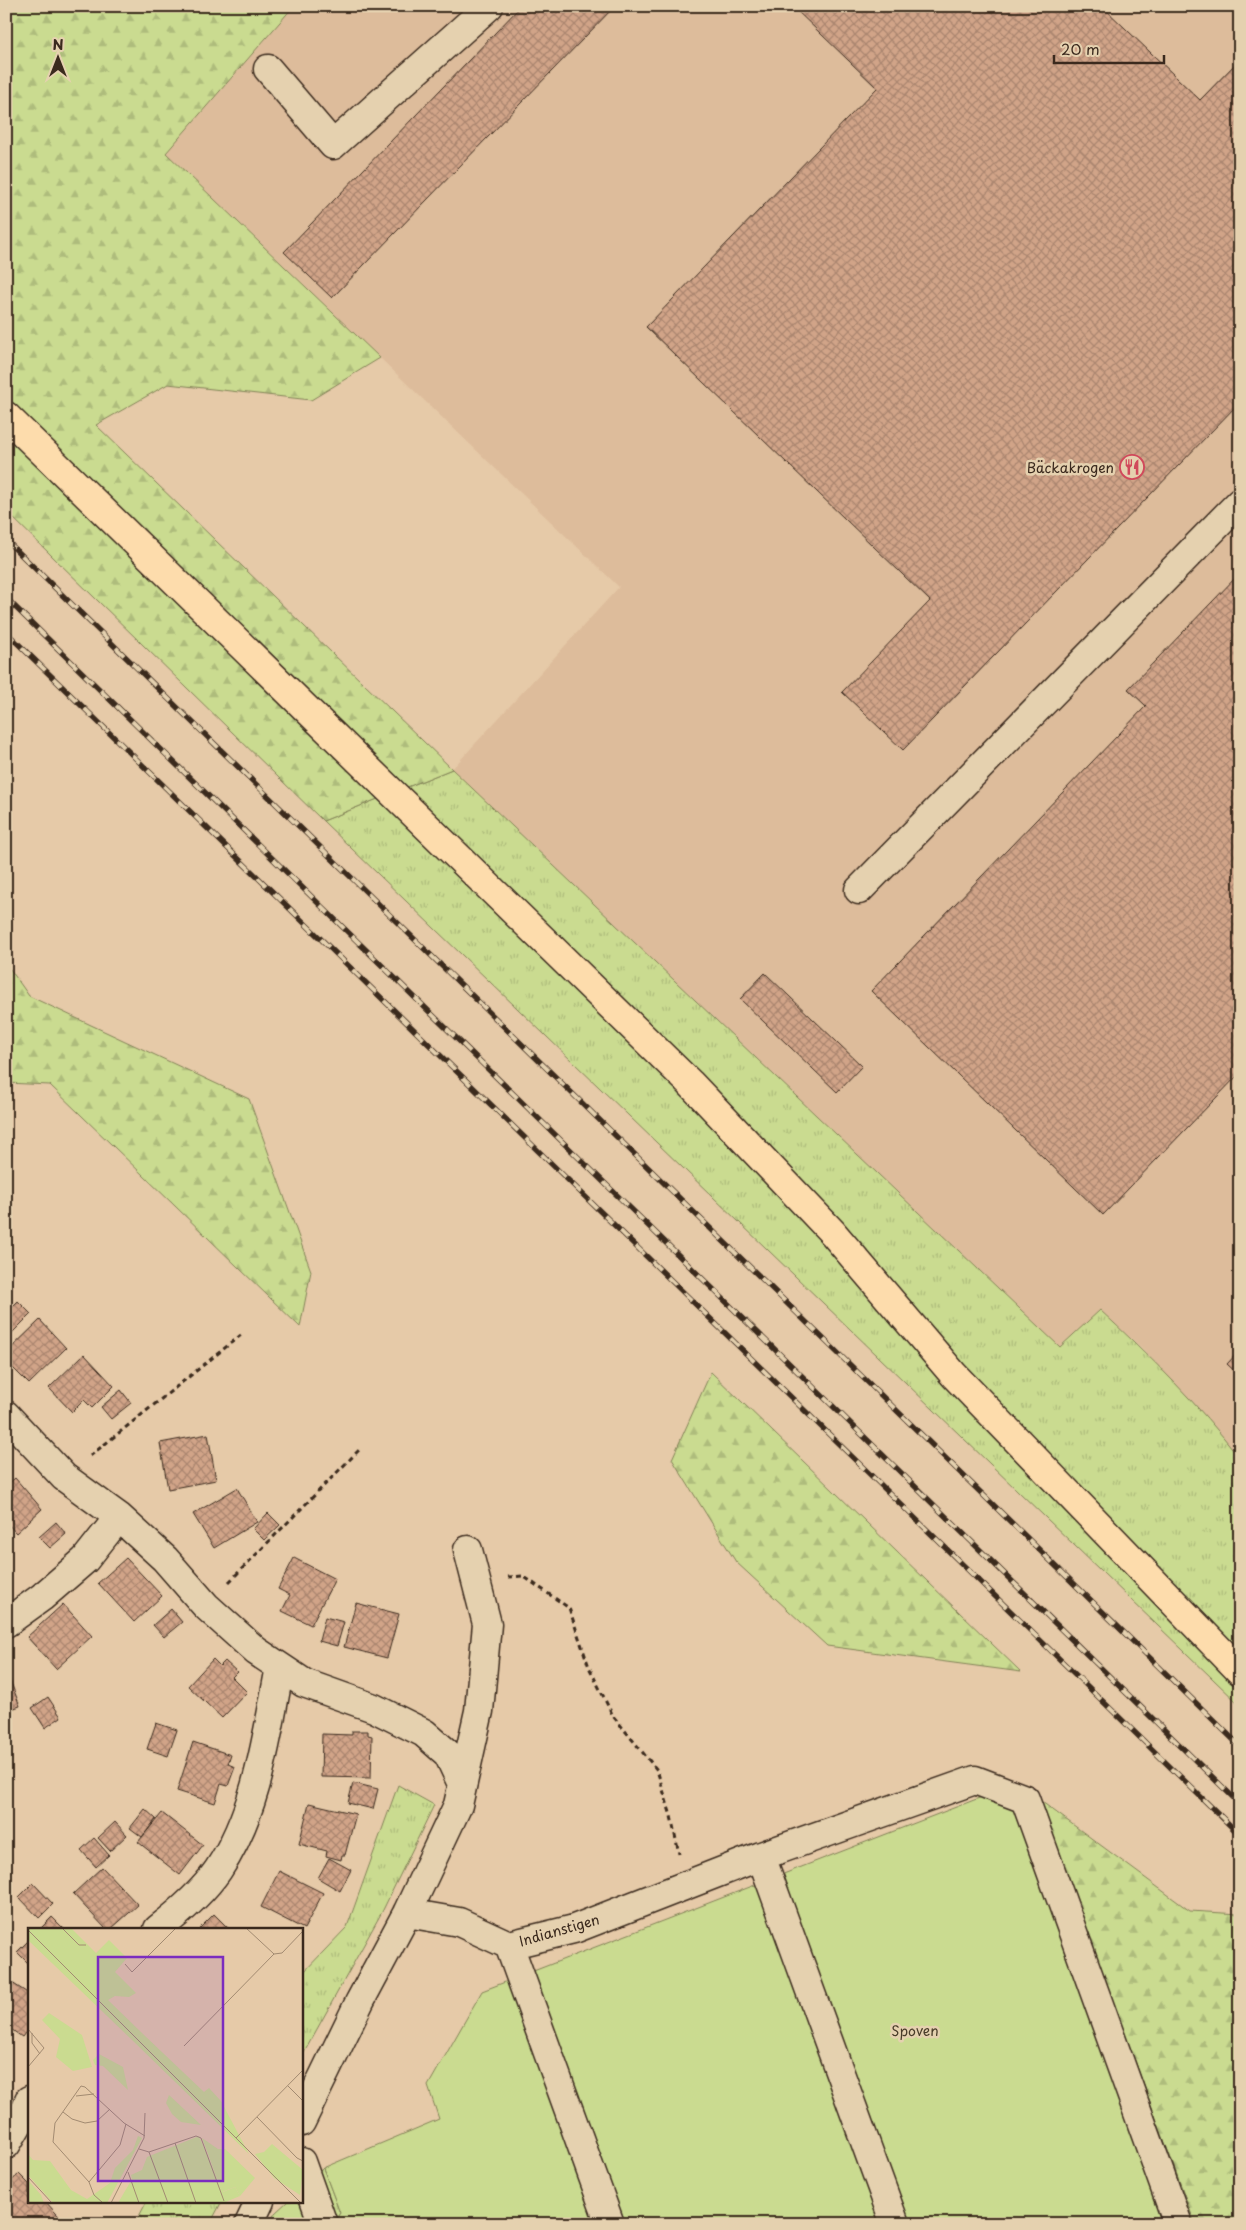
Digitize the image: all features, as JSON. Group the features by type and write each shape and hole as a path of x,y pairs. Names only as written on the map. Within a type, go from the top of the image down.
{"main road":[{"path":"6,416 690,1083 833,1233 954,1375 1240,1671"}],"street":[{"path":"268,69 333,145 489,6"},
{"path":"858,890 1240,502"},
{"path":"6,1415 64,1477 119,1517 165,1559 206,1606 256,1651 304,1683 374,1708 424,1733 448,1754 462,1784"},
{"path":"6,1623 42,1597 85,1560 119,1517"},
{"path":"302,2120 458,1805 479,1711 487,1624 468,1550"},
{"path":"159,1928 187,1906 218,1871 238,1835 255,1788 280,1667"},
{"name":"Indianstigen","path":"406,1913 459,1922 509,1945 574,1929 761,1856 975,1780 1024,1799 1178,2224"},
{"path":"761,1856 895,2224"},
{"path":"509,1945 610,2224"},
{"path":"6,2145 23,2116 28,2103"},
{"path":"302,2165 324,2224"},
{"path":"249,2224 260,2202"}],"path":[{"path":"64,1477 241,1335"},
{"path":"206,1606 361,1448"},
{"path":"475,1578 523,1576 569,1608 589,1667 613,1716 656,1770 671,1816 686,1885"}],"shaded area":[{"path":"291,6 1240,6 1240,1458 1142,1348 1100,1310 1060,1347 452,769 619,587 166,153 292,8"}],"green space":[{"path":"6,6 293,7 166,153 380,358 311,400 168,384 96,425 452,769 323,821 6,511"},
{"path":"452,769 1060,1347 1100,1310 1173,1381 1224,1438 1240,1458 1240,1705 323,821"},
{"path":"10,969 29,996 249,1099 311,1271 300,1327 50,1085 6,1083 6,972"},
{"path":"711,1372 1021,1672 827,1646 736,1562 672,1459"},
{"path":"398,1785 434,1805 383,1910 302,2056 302,1974 347,1927"},
{"name":"Spoven","path":"1005,1788 1038,1799 1195,2224 333,2224 340,2213 323,2168 439,2119 428,2086 482,1991"},
{"path":"1038,1799 1190,1911 1240,1914 1240,2224 1195,2224"},
{"path":"323,2168 340,2213 333,2224 269,2224 275,2213 287,2202 302,2202 302,2188"},
{"path":"146,2202 221,2202 210,2224 135,2224"}],"building":[{"path":"521,6 615,6 332,298 284,252"},
{"path":"792,6 1102,6 1200,100 1240,59 1240,402 903,750 842,692 930,601 646,327 877,88"},
{"path":"1240,573 1240,1073 1103,1215 871,991 1146,706 1128,689"},
{"path":"765,973 862,1066 837,1092 740,999"},
{"path":"18,1301 31,1314 6,1339 6,1313"},
{"path":"40,1320 66,1348 29,1384 6,1361 6,1353"},
{"path":"1240,1350 1240,1376 1227,1364"},
{"path":"84,1354 114,1386 92,1408 84,1400 72,1412 49,1388"},
{"path":"121,1390 131,1403 111,1419 101,1407"},
{"path":"208,1434 216,1480 168,1489 160,1443"},
{"path":"15,1478 42,1509 16,1533 6,1522 6,1486"},
{"path":"237,1488 257,1522 214,1548 193,1514"},
{"path":"268,1513 280,1525 264,1540 253,1529"},
{"path":"56,1522 66,1534 50,1548 39,1537"},
{"path":"126,1558 162,1596 134,1622 98,1583"},
{"path":"294,1558 335,1579 311,1625 282,1611 290,1595 278,1589"},
{"path":"356,1603 399,1614 387,1658 344,1647"},
{"path":"63,1604 92,1636 56,1669 27,1637"},
{"path":"171,1609 182,1622 164,1637 153,1625"},
{"path":"325,1617 344,1622 337,1646 319,1641"},
{"path":"213,1659 220,1666 225,1661 237,1672 232,1677 247,1692 222,1718 188,1686"},
{"path":"6,1670 20,1706 6,1711"},
{"path":"48,1697 61,1717 45,1728 32,1708"},
{"path":"156,1723 177,1730 168,1756 147,1749"},
{"path":"352,1731 368,1731 368,1735 372,1736 371,1778 321,1777 322,1734 352,1735"},
{"path":"193,1742 231,1755 228,1764 235,1767 228,1786 221,1784 215,1803 177,1791"},
{"path":"353,1783 378,1789 373,1809 348,1803"},
{"path":"309,1803 356,1814 345,1855 342,1855 341,1860 326,1856 327,1851 299,1844"},
{"path":"145,1809 156,1819 142,1837 130,1828"},
{"path":"162,1813 203,1845 180,1875 138,1842"},
{"path":"115,1822 127,1835 110,1851 98,1838"},
{"path":"94,1838 109,1855 96,1867 81,1850"},
{"path":"329,1858 351,1870 340,1891 318,1878"},
{"path":"102,1867 138,1905 112,1928 105,1928 73,1894"},
{"path":"279,1871 323,1893 304,1929 261,1907"},
{"path":"33,1883 53,1904 39,1918 19,1897"},
{"path":"214,1914 228,1928 200,1928"},
{"path":"52,1917 63,1928 41,1928"},
{"path":"28,1941 28,1963 17,1952"},
{"path":"6,1979 28,1993 28,2029 22,2037 8,2027 6,2030"},
{"path":"19,2174 28,2183 28,2202 46,2202 66,2224 6,2224 6,2186"}],"railway":[{"path":"6,540 1240,1746"},
{"path":"6,598 1240,1804"},
{"path":"6,632 1240,1835"}],"place":[{"name":"Bäckakrogen","path":"1132,467"}]}
